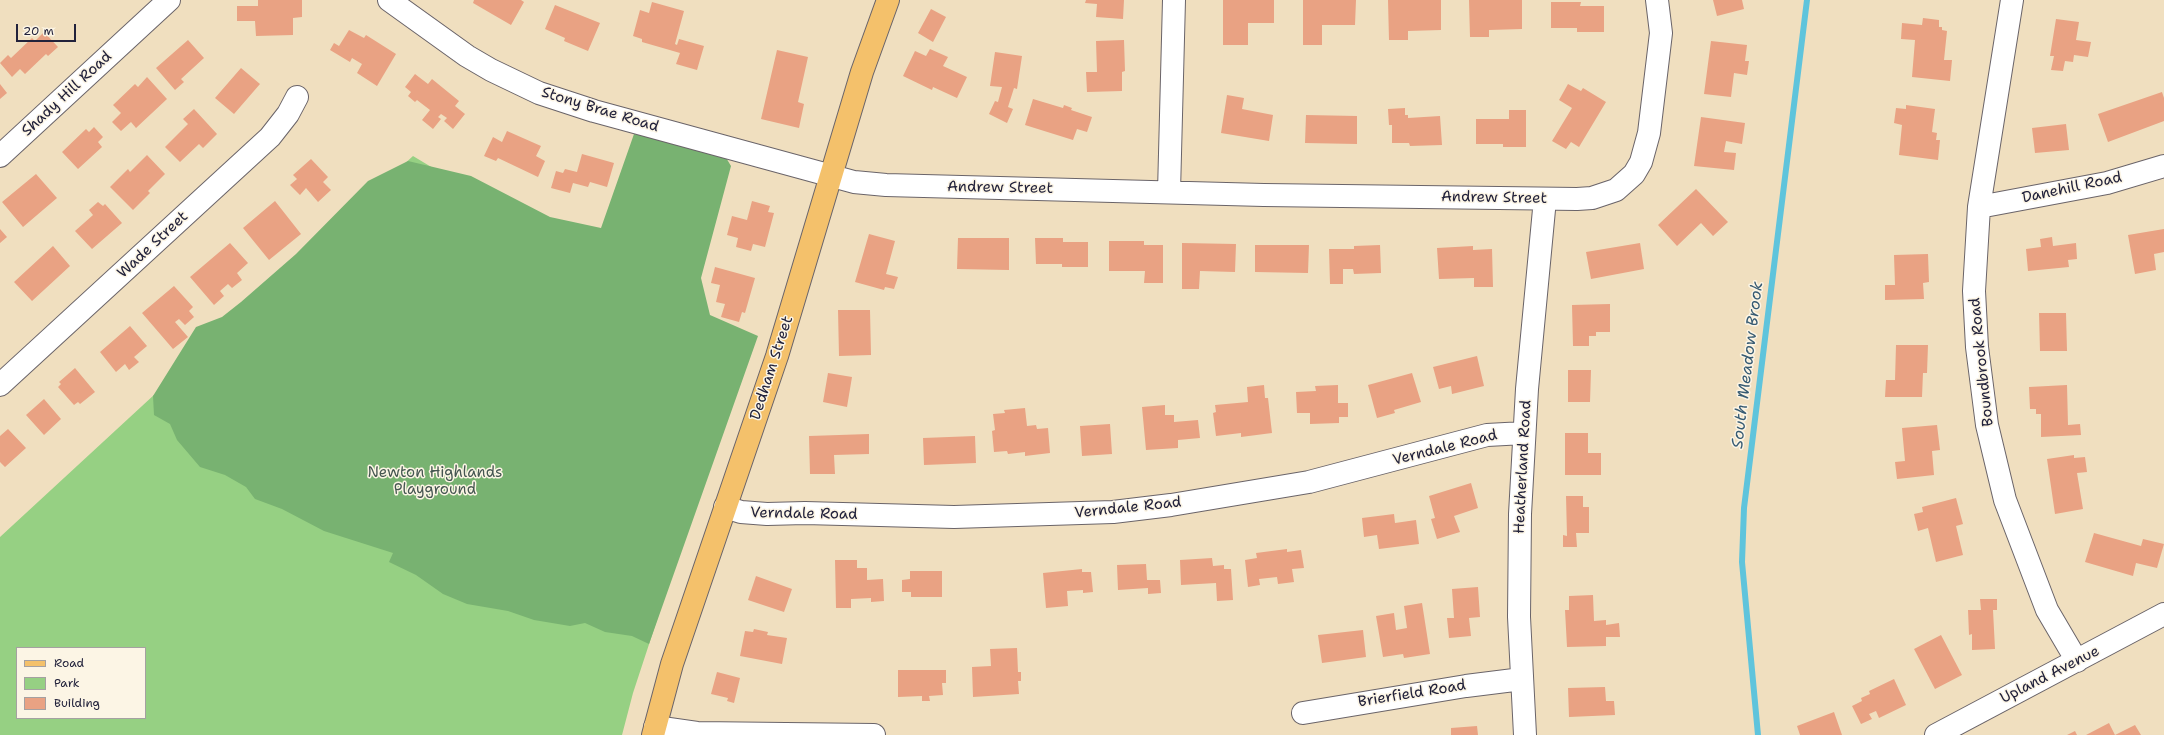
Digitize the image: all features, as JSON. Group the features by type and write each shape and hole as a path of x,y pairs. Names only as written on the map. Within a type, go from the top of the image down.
{"main road":[{"name":"Dedham Street","path":"654,731 672,664 777,356 869,52 888,0"}],"street":[{"name":"Shady Hill Road","path":"0,156 169,0"},
{"name":"Stony Brae Road","path":"390,0 467,56 491,70 539,93 587,109 728,146 831,176"},
{"path":"1169,192 1174,0"},
{"name":"Andrew Street","path":"831,176 868,184 886,185 1264,195 1545,199 1592,198 1610,192 1624,184 1634,174 1641,162 1649,133 1661,33 1657,0"},
{"name":"Boundbrook Road","path":"2012,0 1979,207 1974,291 1977,348 1987,425 2005,500 2022,549 2047,610 2077,661"},
{"name":"Wade Street","path":"0,385 270,137 285,118 297,97"},
{"name":"Danehill Road","path":"1979,207 2107,183 2164,166"},
{"name":"Heatherland Road","path":"1525,735 1519,565 1524,432 1545,199"},
{"name":"Verndale Road","path":"725,507 741,512 767,514 954,518 1113,512 1171,505 1309,482 1486,435 1524,432"},
{"name":"Upland Avenue","path":"1936,735 2164,614"},
{"name":"Brierfield Road","path":"1303,713 1466,686 1522,679"},
{"path":"654,731 874,735"}],"green space":[{"path":"634,134 722,151 731,166 701,278 710,315 758,336 649,644 632,636 605,632 585,623 570,626 534,620 508,611 467,604 443,594 416,575 389,562 393,553 324,531 282,509 255,499 246,487 225,475 200,467 177,440 170,424 154,415 153,396 196,327 222,317 241,302 296,254 368,181 408,161 471,176 550,217 601,228"},
{"name":"Newton Highlands Playground","path":"413,156 744,355 633,693 622,735 0,735 0,537"}],"building":[{"path":"258,0 302,0 302,17 293,18 293,35 256,36 255,21 237,21 237,6 258,6"},
{"path":"474,0 521,0 524,2 511,25 473,3"},
{"path":"1086,0 1124,0 1123,19 1096,17 1097,4 1085,3"},
{"path":"1223,0 1274,0 1274,23 1248,23 1248,45 1223,45"},
{"path":"1303,0 1356,0 1355,25 1322,25 1322,45 1303,45"},
{"path":"1388,0 1441,0 1441,30 1408,31 1408,40 1389,40"},
{"path":"1469,0 1522,0 1522,29 1489,30 1489,37 1470,37"},
{"path":"1713,0 1742,0 1744,9 1717,16"},
{"path":"652,2 684,11 675,44 677,45 679,39 704,46 697,70 676,64 680,53 642,42 642,39 633,36 640,10 649,13"},
{"path":"1551,2 1581,2 1580,6 1604,6 1604,32 1577,32 1577,28 1551,28"},
{"path":"555,5 600,23 588,51 564,41 565,38 545,29"},
{"path":"931,9 946,17 933,42 918,33"},
{"path":"1923,18 1939,20 1939,27 1942,27 1942,30 1947,31 1944,60 1952,60 1950,81 1912,77 1915,40 1901,39 1902,23 1922,25"},
{"path":"2056,19 2079,22 2076,40 2091,42 2088,57 2074,55 2073,62 2065,61 2063,71 2051,70 2054,56 2050,56"},
{"path":"349,30 364,38 366,35 396,54 377,86 357,73 362,64 352,58 350,62 330,50 334,43 339,46"},
{"path":"44,32 58,47 48,56 46,54 25,74 20,69 12,77 0,63 8,55 11,58 32,38 35,41"},
{"path":"188,40 204,58 181,79 184,82 175,90 156,68"},
{"path":"1124,40 1125,71 1122,72 1122,91 1087,92 1086,72 1097,72 1096,41"},
{"path":"1711,41 1747,45 1745,61 1749,61 1747,75 1734,73 1731,97 1704,94"},
{"path":"930,49 948,57 943,66 967,77 957,98 933,87 932,90 903,76 915,51 926,56"},
{"path":"777,50 808,57 798,102 804,104 799,128 761,119"},
{"path":"995,52 1022,56 1017,89 1014,88 1008,107 1013,109 1007,123 989,114 995,101 998,102 1002,87 990,86"},
{"path":"241,68 260,84 234,114 215,98"},
{"path":"415,74 428,84 432,79 459,101 455,106 465,114 453,129 444,121 447,118 441,114 438,117 441,119 433,129 422,120 430,110 417,100 415,102 408,96 411,92 405,87"},
{"path":"147,77 167,99 136,128 131,122 121,131 112,122 121,113 113,105 135,84 138,87"},
{"path":"0,84 7,93 0,99"},
{"path":"1568,84 1581,91 1583,88 1606,102 1579,147 1571,142 1566,149 1552,141 1572,108 1559,100"},
{"path":"2162,92 2164,98 2164,121 2108,142 2098,114"},
{"path":"1227,95 1244,98 1242,109 1273,115 1269,141 1221,133"},
{"path":"1033,99 1063,108 1064,105 1072,108 1071,110 1092,117 1087,132 1077,129 1073,140 1025,125"},
{"path":"1906,105 1935,109 1932,132 1937,133 1936,140 1940,140 1938,160 1899,155 1902,125 1894,123 1896,108 1906,109"},
{"path":"1405,108 1405,115 1408,115 1408,118 1440,116 1442,145 1410,146 1409,143 1392,143 1392,125 1389,125 1388,109"},
{"path":"194,109 217,134 203,148 199,144 180,162 165,147 188,124 183,119"},
{"path":"1509,110 1526,110 1526,147 1503,147 1503,144 1476,144 1476,119 1509,119"},
{"path":"1306,115 1357,116 1357,144 1305,143"},
{"path":"1701,117 1745,123 1742,144 1726,141 1724,152 1736,153 1734,170 1694,166"},
{"path":"2066,124 2069,150 2035,153 2032,128"},
{"path":"94,127 103,137 98,142 102,147 78,169 62,152 86,129 89,132"},
{"path":"507,131 541,146 536,156 545,161 538,177 498,158 496,161 484,156 493,137 502,142"},
{"path":"582,154 614,163 607,187 590,182 588,187 573,183 570,193 551,188 556,171 563,173 565,169 577,172"},
{"path":"147,155 165,174 148,191 150,193 133,210 110,187 128,169 130,172"},
{"path":"311,159 328,177 323,182 331,190 318,202 306,188 300,195 290,185 297,179 293,175"},
{"path":"36,174 57,198 23,227 2,202"},
{"path":"1696,189 1728,222 1713,236 1701,223 1677,246 1658,225"},
{"path":"275,201 301,234 269,260 243,228"},
{"path":"752,201 770,206 768,212 774,213 765,247 753,244 751,251 736,247 738,238 727,235 732,216 747,220"},
{"path":"98,202 103,206 105,204 122,223 92,249 75,231 93,215 89,210"},
{"path":"0,229 7,237 0,243"},
{"path":"2164,229 2164,252 2154,254 2156,270 2135,274 2128,235"},
{"path":"869,234 895,241 886,274 898,277 894,289 885,287 884,290 855,282"},
{"path":"2052,237 2053,246 2076,243 2077,259 2068,260 2069,267 2028,271 2026,249 2041,247 2040,239"},
{"path":"958,238 1009,238 1009,270 957,269"},
{"path":"1035,238 1063,238 1063,242 1088,242 1088,267 1062,267 1062,264 1036,264"},
{"path":"1109,241 1144,241 1144,245 1163,245 1163,283 1144,283 1145,271 1109,271"},
{"path":"230,243 248,263 237,273 242,280 232,288 228,284 220,291 224,296 214,305 190,277"},
{"path":"1182,243 1236,244 1235,272 1200,271 1199,289 1182,289"},
{"path":"1640,243 1644,269 1591,279 1586,252"},
{"path":"1255,245 1309,245 1308,273 1255,272"},
{"path":"1380,245 1381,273 1354,274 1353,269 1343,269 1343,284 1330,284 1329,249 1354,249 1354,246"},
{"path":"53,246 70,266 32,301 14,282"},
{"path":"1473,246 1473,250 1492,249 1493,287 1474,287 1474,278 1439,279 1437,248"},
{"path":"1928,254 1929,282 1923,283 1924,299 1885,300 1885,285 1895,285 1894,255"},
{"path":"715,267 755,278 745,313 742,312 739,322 721,317 725,304 716,302 720,285 711,283"},
{"path":"174,286 193,307 189,311 194,317 185,325 179,319 175,322 188,337 173,349 142,313"},
{"path":"1610,304 1610,332 1596,332 1596,336 1589,336 1589,346 1573,346 1572,305"},
{"path":"838,310 870,310 871,355 839,356"},
{"path":"2039,313 2066,313 2067,351 2040,351"},
{"path":"130,326 147,346 134,357 139,362 129,370 125,364 116,372 100,352"},
{"path":"1896,345 1928,345 1927,373 1923,373 1922,397 1885,397 1886,380 1895,380"},
{"path":"1477,356 1484,386 1452,394 1451,386 1439,389 1433,367"},
{"path":"75,368 95,392 80,404 78,402 74,405 58,387 61,384 59,382"},
{"path":"1568,370 1591,370 1590,402 1568,402"},
{"path":"828,373 852,377 847,407 823,402"},
{"path":"1412,373 1421,402 1394,410 1395,413 1377,418 1368,385"},
{"path":"1264,385 1265,398 1268,398 1272,433 1241,437 1241,433 1216,436 1213,413 1216,412 1215,405 1248,402 1247,387"},
{"path":"1338,385 1338,403 1348,403 1348,417 1339,417 1339,423 1310,424 1310,413 1297,413 1296,392 1316,391 1315,386"},
{"path":"2067,385 2068,425 2080,424 2081,435 2041,437 2041,414 2036,414 2036,409 2030,409 2029,387"},
{"path":"44,399 61,419 44,435 26,415"},
{"path":"1165,405 1165,415 1174,415 1174,422 1198,420 1200,438 1178,440 1178,448 1146,450 1142,407"},
{"path":"1025,408 1027,426 1036,425 1037,429 1048,428 1050,453 1025,456 1025,452 1008,454 1007,451 994,452 992,431 995,430 993,414 1005,413 1004,410"},
{"path":"1110,424 1112,454 1082,456 1080,426"},
{"path":"1937,425 1940,450 1932,451 1934,475 1897,479 1895,462 1905,461 1902,428"},
{"path":"8,429 26,448 5,467 0,462 0,436"},
{"path":"1565,433 1588,433 1588,453 1601,453 1601,475 1565,475"},
{"path":"869,434 869,454 834,455 835,474 810,474 809,436"},
{"path":"975,436 976,463 924,465 923,438"},
{"path":"2074,455 2074,458 2085,457 2087,472 2077,473 2083,509 2055,514 2047,459"},
{"path":"1471,483 1478,508 1454,516 1460,532 1437,539 1431,519 1435,518 1429,496"},
{"path":"1566,496 1583,496 1583,507 1589,507 1589,533 1576,533 1577,547 1563,547 1563,535 1567,536"},
{"path":"1956,498 1963,524 1956,526 1963,555 1936,562 1928,528 1918,531 1914,514 1923,512 1922,507"},
{"path":"1394,514 1395,523 1416,520 1419,544 1379,549 1377,535 1364,537 1362,518"},
{"path":"2094,533 2141,546 2143,539 2164,544 2157,568 2136,563 2133,576 2085,562"},
{"path":"1287,549 1287,552 1301,550 1304,568 1292,569 1294,582 1278,584 1277,577 1259,579 1260,585 1248,587 1245,560 1257,558 1256,553"},
{"path":"1212,558 1213,566 1224,565 1224,569 1231,569 1233,600 1217,601 1216,583 1181,585 1180,560"},
{"path":"835,560 857,560 857,568 867,568 867,580 883,579 884,601 871,602 871,598 851,599 851,608 836,608"},
{"path":"1146,564 1147,580 1160,580 1161,593 1148,594 1148,588 1118,590 1117,565"},
{"path":"1082,569 1082,572 1091,572 1093,592 1083,593 1083,590 1067,591 1068,606 1046,608 1043,573"},
{"path":"910,571 942,571 942,597 911,597 911,592 902,592 902,580 910,579"},
{"path":"756,576 792,589 784,612 748,600"},
{"path":"1478,587 1480,617 1469,618 1471,636 1449,638 1447,618 1454,618 1452,589"},
{"path":"1593,595 1594,621 1606,620 1606,625 1619,623 1620,637 1606,637 1606,646 1567,647 1565,610 1569,610 1569,596"},
{"path":"1980,599 1997,599 1997,610 1993,610 1995,649 1972,650 1972,634 1969,635 1968,610 1981,610"},
{"path":"1422,603 1430,654 1404,658 1403,654 1383,657 1376,616 1394,613 1396,630 1407,628 1404,606"},
{"path":"754,629 768,632 767,635 787,638 782,664 740,656 745,631 753,632"},
{"path":"1363,630 1366,657 1322,663 1318,635"},
{"path":"1941,635 1962,675 1935,689 1914,649"},
{"path":"1017,648 1018,672 1021,672 1021,681 1018,681 1019,694 973,697 972,667 991,666 990,649"},
{"path":"898,670 946,670 946,683 942,683 943,695 929,696 930,701 922,701 922,696 898,697"},
{"path":"717,672 740,678 734,703 727,701 728,698 711,694"},
{"path":"1894,679 1906,705 1879,718 1876,711 1869,714 1872,719 1861,724 1852,706 1862,701 1861,698 1870,694 1869,691"},
{"path":"1605,687 1606,701 1614,701 1615,715 1569,717 1568,688"},
{"path":"1834,712 1842,735 1800,735 1797,726"},
{"path":"2109,723 2115,735 2086,735"},
{"path":"2135,725 2141,735 2115,735"},
{"path":"1477,726 1478,735 1451,735 1451,728"},
{"path":"2075,731 2077,735 2067,735"}],"waterway":[{"name":"South Meadow Brook","path":"1758,735 1742,562 1744,508 1807,0"}]}
